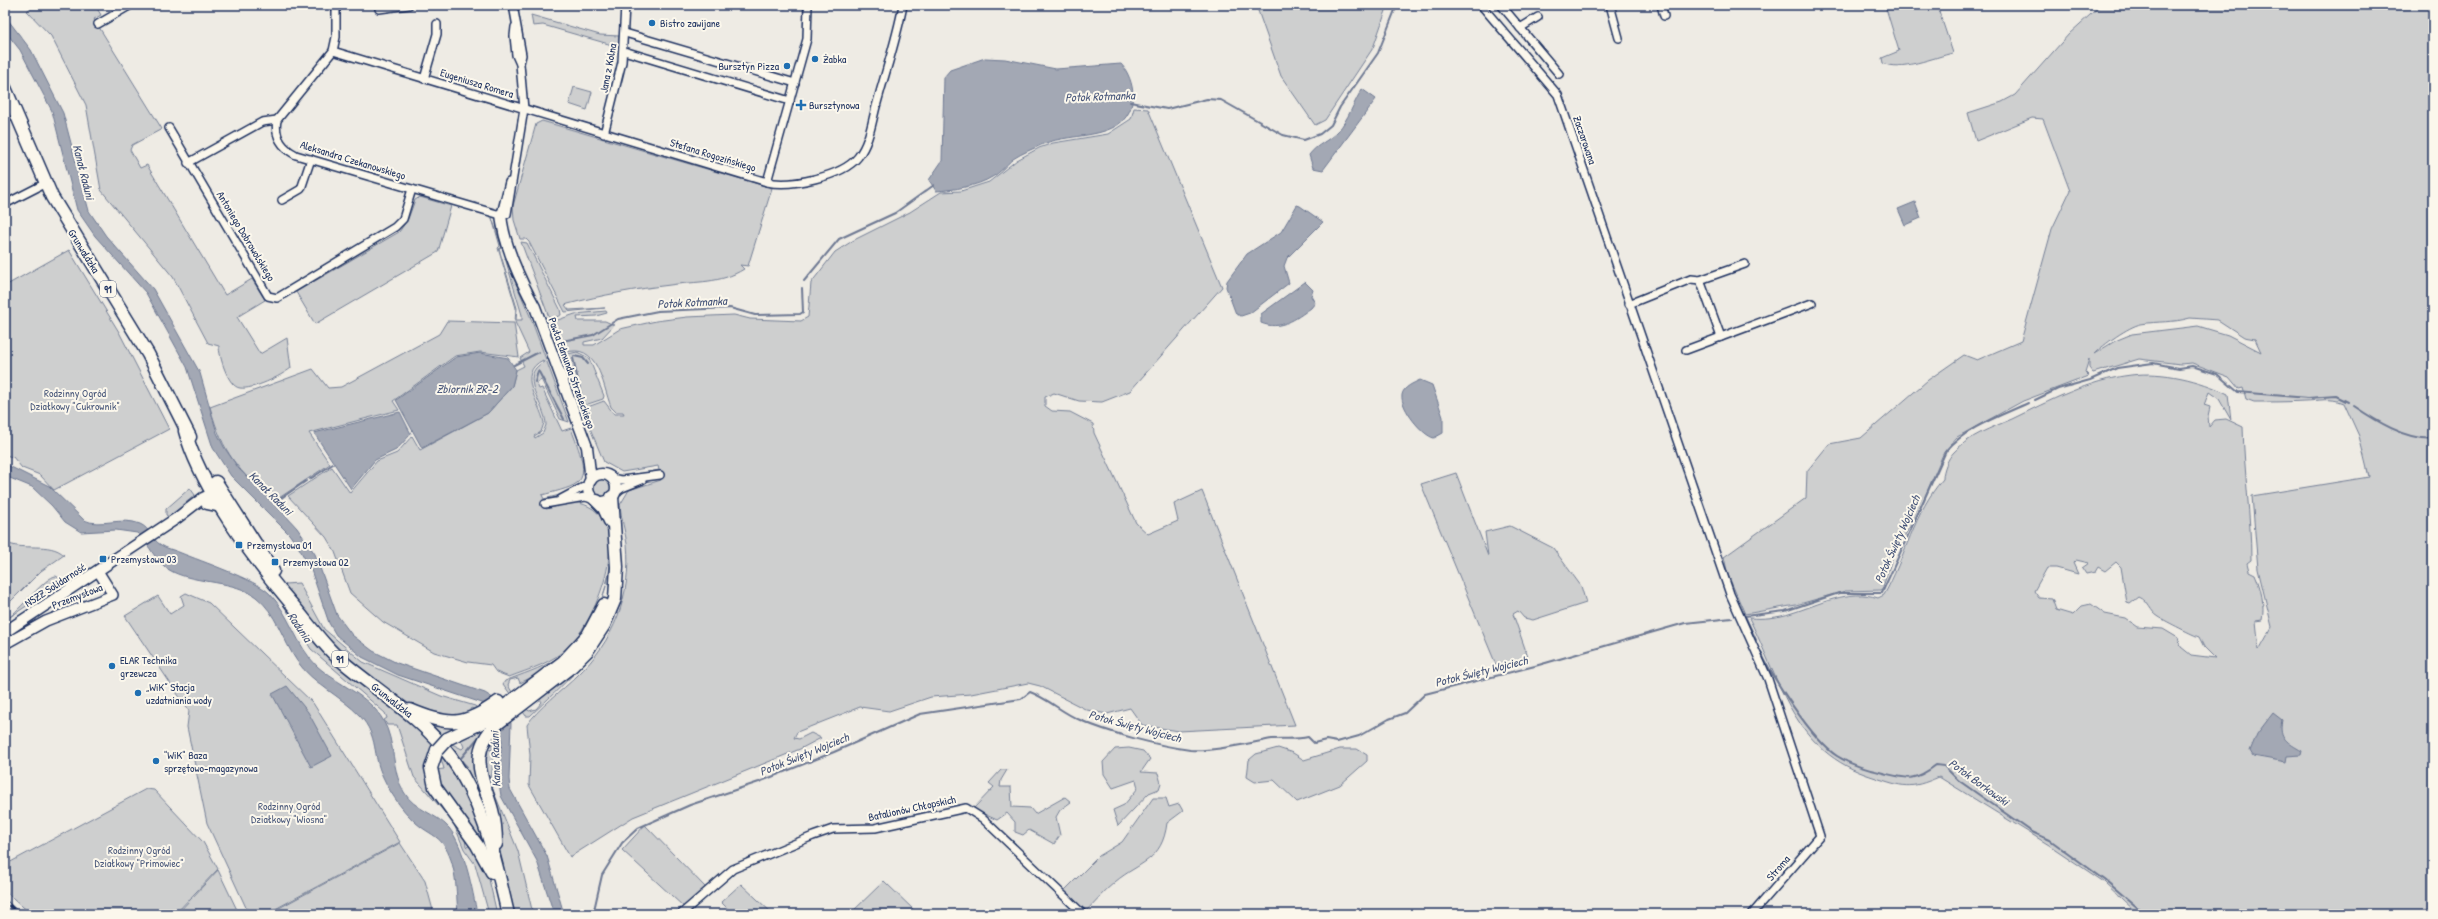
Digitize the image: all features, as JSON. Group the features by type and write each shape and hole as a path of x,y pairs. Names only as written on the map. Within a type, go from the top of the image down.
{"main road":[{"name":"Grunwaldzka","path":"5,88 46,183 67,224 148,354 185,431 197,463 214,495 269,578 290,602"},
{"name":"Pawła Edmunda Strzeleckiego","path":"504,214 531,286 535,307 586,447 590,482"},
{"name":"Pawła Edmunda Strzeleckiego","path":"586,447 607,476"},
{"path":"400,705 444,722 485,722 509,704 568,670 587,651 599,634 615,599 615,581 618,556 614,527 613,496 615,484 607,476 597,476 590,482 589,494 604,508 614,527"},
{"name":"Grunwaldzka","path":"214,495 290,602 314,633 330,650 400,705 428,731 447,753 463,776 488,832 502,914"},
{"name":"Przemysłowa","path":"98,571 177,518 199,501 214,495"},
{"path":"595,500 606,501 613,496"},
{"name":"NSZZ Solidarność","path":"5,632 98,571"},
{"path":"495,871 435,787 431,768 436,750 447,739 485,722 568,658 588,635 615,581"},
{"path":"485,722 479,768 495,824 495,871"},
{"name":"Grunwaldzka","path":"495,871 508,914"}],"street":[{"path":"98,24 131,5"},
{"path":"188,163 262,122 277,120 333,51 336,37 336,5"},
{"path":"379,9 410,5"},
{"name":"Pawła Edmunda Strzeleckiego","path":"504,214 520,143 524,109 520,64 522,55 513,5"},
{"name":"Jana z Kolna","path":"604,134 624,51 625,5"},
{"name":"Stefana Rogozińskiego","path":"524,109 767,182 807,39 808,5"},
{"path":"767,182 788,184 830,174 849,165 858,157 869,132 898,30 903,5"},
{"name":"Zaczarowana","path":"1481,5 1558,95 1730,594 1768,679 1820,836"},
{"path":"1501,5 1559,74"},
{"path":"1610,5 1619,38"},
{"path":"1661,5 1664,16"},
{"path":"1520,28 1538,17"},
{"name":"Eugeniusza Romera","path":"424,79 438,34 437,24"},
{"path":"624,33 795,83"},
{"name":"Eugeniusza Romera","path":"333,51 524,109"},
{"path":"624,51 790,101"},
{"name":"Aleksandra Czekanowskiego","path":"277,120 277,134 283,146 291,152 412,189 504,214"},
{"name":"Antoniego Dobrowolskiego","path":"169,128 188,163 268,296 276,298 395,227 403,219 412,189"},
{"path":"282,200 302,189 311,159"},
{"path":"5,204 46,183"},
{"path":"1629,304 1691,280 1700,280 1745,264"},
{"path":"1700,280 1721,337"},
{"path":"1686,350 1812,303"},
{"path":"607,476 619,480 660,475"},
{"path":"613,496 622,488 645,478"},
{"path":"559,500 590,482"},
{"path":"545,504 559,500 587,497 595,500"},
{"name":"Przemysłowa","path":"5,644 46,621 113,595 98,571"},
{"name":"Batalionów Chłopskich","path":"681,914 734,869 813,836 833,829 875,828 966,808 982,818 1083,914"},
{"name":"Stroma","path":"1752,914 1820,836"}],"green space":[{"path":"34,5 95,5 101,15 94,19 162,129 132,145 130,150 140,168 147,165 225,295 252,279 265,300 237,317 260,354 287,338 291,368 267,382 246,388 236,386 228,377 222,363 219,346 208,343 173,277 101,190 86,105 51,36 27,11"},
{"path":"1256,5 1388,5 1373,48 1325,120 1315,125 1281,76"},
{"path":"1885,5 1937,5 1953,53 1907,65 1898,66 1883,63 1882,58 1899,51"},
{"path":"2101,5 2433,5 2433,914 2138,914 2104,882 2049,845 1939,777 1920,784 1906,786 1900,785 1873,777 1846,766 1825,751 1807,733 1793,713 1749,618 1781,616 1845,596 1867,595 1878,598 1884,595 1924,506 1943,479 1945,468 1950,457 1960,446 1981,432 2085,386 2100,381 2131,375 2156,374 2193,381 2228,394 2231,420 2219,399 2209,392 2204,405 2210,407 2208,416 2209,427 2215,420 2226,419 2243,427 2251,543 2251,560 2247,563 2249,571 2255,574 2257,579 2263,603 2262,620 2256,621 2259,650 2272,627 2258,569 2252,496 2369,477 2359,436 2344,403 2329,400 2254,402 2246,399 2243,388 2239,389 2229,377 2192,363 2180,364 2139,359 2093,373 2089,368 2089,359 2085,372 2089,376 2023,401 1957,437 1944,452 1916,517 1894,553 1882,590 1845,591 1796,605 1745,614 1728,575 1724,557 1806,498 1807,471 1829,444 1861,438 1928,380 1964,355 1977,360 2021,341 2052,229 2070,191 2043,119 2032,118 1976,141 1968,113 2002,102 2015,95 2069,34","holes":["2190,318 2218,320 2244,337 2255,339 2261,352 2228,335 2198,326 2132,334 2115,341 2094,354 2116,336 2136,325 2178,321","2076,560 2089,563 2082,568 2086,574 2095,572 2098,567 2105,571 2116,562 2121,567 2127,603 2130,604 2139,597 2156,615 2199,637 2204,647 2215,658 2191,655 2181,647 2178,638 2163,629 2138,627 2125,618 2105,614 2091,604 2082,606 2073,615 2056,610 2052,599 2039,598 2034,591 2047,568 2056,568 2078,574 2073,563"]},
{"path":"531,15 600,35 619,36 619,47 543,25 533,26"},
{"path":"574,87 592,92 587,110 569,104"},
{"path":"1134,108 1148,109 1222,287 1130,391 1102,402 1079,401 1054,393 1045,397 1045,406 1052,411 1070,412 1093,424 1094,433 1136,523 1148,534 1178,521 1174,504 1202,491 1295,725 1179,731 1142,725 1130,708 1107,714 1087,710 1040,686 1028,683 971,694 931,697 889,711 860,707 797,732 794,738 799,739 811,733 821,738 800,749 633,817 570,857 529,785 530,755 527,725 550,700 590,662 601,648 610,632 618,616 623,599 628,563 627,544 620,505 629,490 661,480 659,472 629,476 659,470 658,466 622,472 604,462 582,409 604,401 614,414 624,414 623,412 616,412 611,407 597,366 591,358 584,353 575,351 564,353 564,355 577,352 589,358 604,396 603,399 582,406 521,242 527,243 560,309 561,315 551,319 552,322 575,314 606,311 607,313 596,316 577,317 578,321 605,321 614,325 602,338 584,342 584,345 594,345 620,329 656,321 687,317 734,315 750,319 801,321 808,317 811,283 835,252 854,240 910,212 941,192 961,191 989,182 1017,160 1039,148 1053,143 1108,134 1131,119"},
{"path":"542,121 772,188 748,266 740,265 744,269 735,274 717,280 644,288 565,305 569,310 605,308 565,312 529,242 526,239 520,239 514,220 513,206 536,124"},
{"path":"420,197 451,206 438,252 315,324 296,292 399,232 408,219 415,200"},
{"path":"492,218 502,248 499,249 517,308 516,320 522,320 522,315 505,258 530,316 569,422 560,419 541,379 537,384 539,389 542,388 562,431 571,428 581,457 583,472 577,483 565,489 542,495 544,499 575,491 544,501 546,509 575,502 597,512 607,528 610,548 607,570 600,593 579,634 562,653 540,665 509,677 496,672 491,665 468,662 434,652 383,622 350,593 335,552 326,537 288,496 332,467 350,493 377,461 397,453 412,436 420,450 488,413 512,386 516,370 524,366 520,358 529,352 515,322 516,308 498,248 500,246","holes":["543,360 544,362 536,368 532,375 534,391 545,417 546,425 543,433 535,438 534,436 541,432 544,423 530,381 531,373 535,366"]},
{"name":"Rodzinny Ogród Działkowy \"Cukrownik\"","path":"69,250 119,332 169,429 54,490 40,475 22,468 13,457 5,455 5,286"},
{"path":"447,321 514,323 519,357 480,352 455,356 393,401 399,410 309,433 330,464 273,502 241,470 226,449 220,437 210,407 313,369 328,388 341,387 439,334"},
{"path":"1456,473 1488,556 1485,532 1510,526 1553,548 1581,586 1586,603 1533,620 1524,618 1518,611 1513,614 1529,660 1497,667 1421,484"},
{"path":"602,479 608,482 611,488 608,494 602,497 596,494 593,488 596,482"},
{"path":"190,488 195,495 169,517 166,515 166,509"},
{"path":"615,512 617,514 622,550 623,580 618,606 608,629 594,651 576,671 530,716 526,716 503,684 505,681 550,663 568,650 577,641 565,654 536,674 520,683 518,678 510,680 508,685 513,694 527,686 515,696 518,700 548,680 577,655 592,636 612,598 608,614 601,629 590,644 562,671 520,703 529,711 536,709 542,702 538,696 562,677 582,658 598,639 611,618 618,596 622,571 621,544"},
{"path":"605,516 610,532 612,547 611,563 608,579 603,597 596,614 606,586 611,557"},
{"path":"5,542 19,546 51,548 64,555 41,571 5,607"},
{"path":"56,576 64,581 7,619 39,587"},
{"path":"299,583 324,629 363,662 441,696 475,706 490,719 495,736 491,785 518,851 533,914 513,914 501,861 497,818 483,770 485,748 492,750 492,745 489,743 494,735 490,728 480,741 476,755 480,784 493,827 493,841 481,806 464,767 468,771 461,760 456,759 420,718 435,723 459,725 470,722 481,716 472,708 470,709 472,715 450,719 440,718 419,709 398,696 375,679 330,640 295,600 285,584","holes":["483,719 487,724 460,737 464,747 462,749 450,743 445,736"]},
{"path":"274,590 398,708 450,762 478,820 486,852 444,795 435,770 444,769 440,755 427,762 465,839 466,846 467,847 473,843 488,875 497,914 489,914 475,864 464,849 453,822 414,777 397,725 387,725 384,720 387,718 385,713 311,649"},
{"name":"Rodzinny Ogród Działkowy \"Wiosna\"","path":"186,593 209,603 313,703 400,842 266,914 249,914 207,823 187,727 189,711 125,616 158,596 170,614 184,605 181,596"},
{"path":"1129,748 1143,751 1150,759 1141,772 1158,773 1161,783 1159,789 1149,793 1118,826 1113,810 1124,805 1138,788 1136,780 1113,788 1104,774 1103,762 1115,749"},
{"path":"1278,748 1293,753 1304,760 1340,749 1357,749 1367,755 1367,761 1340,785 1297,802 1274,780 1255,782 1247,777 1249,760 1256,754"},
{"path":"1001,770 1007,770 1001,780 1000,787 1011,787 1012,807 1030,808 1035,814 1065,797 1071,802 1060,810 1056,817 1060,835 1054,844 1029,830 1023,835 1015,832 1015,822 1007,813 997,820 973,809 994,787 989,783"},
{"name":"Rodzinny Ogród Działkowy \"Primowiec\"","path":"146,789 154,790 203,842 218,869 175,914 31,914 5,891 5,865"},
{"path":"1153,798 1166,798 1169,807 1179,804 1183,811 1167,823 1160,846 1155,853 1115,882 1084,913 1063,892 1099,856 1122,842"},
{"path":"645,825 706,888 684,907 622,850"},
{"path":"400,843 425,881 434,914 268,914"},
{"path":"218,870 239,914 177,914"},
{"path":"884,881 918,914 850,914"},
{"path":"741,884 773,914 733,914 721,902"}],"water":[{"path":"5,16 31,50 63,113 89,211 106,236 153,289 200,373 217,433 224,447 239,469 273,502 279,499 276,505 297,528 315,554 337,615 352,635 373,651 397,663 485,693 499,702 511,723 510,789 547,856 564,914 554,914 537,861 501,796 498,777 502,742 500,724 488,705 398,675 362,657 336,635 329,623 311,570 299,548 289,534 231,476 213,448 187,367 146,293 95,236 77,210 52,111 20,50 5,31"},
{"path":"985,58 1005,59 1056,69 1121,64 1130,78 1132,87 1133,95 1130,110 1122,121 1112,128 1099,133 1056,140 1043,144 1013,159 998,173 980,183 950,190 936,191 929,180 942,161 944,77 950,70"},
{"path":"1362,89 1376,99 1323,170 1313,168 1309,155 1342,127"},
{"path":"1915,202 1921,218 1905,225 1898,209"},
{"path":"1297,205 1323,222 1287,258 1284,266 1289,283 1250,313 1241,316 1236,314 1226,287 1227,281 1247,254 1281,232"},
{"path":"1305,282 1313,290 1311,296 1315,303 1311,308 1288,323 1275,326 1261,323 1261,314"},
{"name":"Zbiornik ZR-2","path":"480,353 508,358 516,370 512,386 488,413 422,448 396,400 456,357"},
{"path":"1420,380 1432,385 1443,417 1443,433 1434,438 1424,432 1413,421 1402,400 1404,390"},
{"path":"400,412 411,434 396,450 375,460 351,489 314,433"},
{"path":"5,464 49,486 84,520 97,523 125,521 140,524 146,528 158,543 163,546 253,582 269,593 282,610 298,640 317,666 325,673 362,697 377,711 383,720 390,738 397,775 404,792 413,803 444,823 449,828 459,846 467,869 477,914 458,914 455,878 448,852 438,839 421,827 404,811 386,784 377,761 373,739 366,724 360,716 319,683 297,661 274,619 263,603 256,597 237,588 193,579 167,569 157,559 137,533 116,530 81,532 65,522 52,506 32,487 5,476"},
{"path":"287,686 308,712 332,756 311,767 272,694"},
{"path":"2273,713 2282,720 2281,731 2285,739 2302,751 2301,755 2287,756 2286,762 2253,756 2250,751 2257,734"}],"waterway":[{"name":"Potok Rotmanka","path":"1130,102 1167,109 1207,99 1221,100 1283,135 1304,140 1320,134 1331,125 1340,107 1378,53 1397,5"},
{"name":"Potok Rotmanka","path":"804,281 839,239 895,213 934,185"},
{"name":"Potok Rotmanka","path":"562,341 593,335 618,319 658,311 730,308 755,315 800,314 803,312 802,288"},
{"name":"Potok Rotmanka","path":"514,365 539,352"},
{"path":"574,356 583,358 588,364"},
{"path":"573,358 583,403"},
{"name":"Potok Święty Wojciech","path":"2035,400 2058,389 2090,380 2117,368 2153,363 2179,368 2192,366 2217,374 2238,392 2308,398 2336,396 2348,402"},
{"path":"535,382 538,371"},
{"path":"539,372 564,419"},
{"name":"Potok Święty Wojciech","path":"1756,640 1745,616 1785,611 1839,593 1882,593 1946,451 1963,435 1973,429 2028,403"},
{"name":"Potok Święty Wojciech","path":"2354,406 2381,423 2402,433 2433,439"},
{"name":"Potok Rotmanka","path":"310,479 333,464"},
{"name":"Potok Rotmanka","path":"277,501 306,481"},
{"name":"Potok Święty Wojciech","path":"596,914 594,910 602,875 622,843 638,828 690,805 759,782 834,752 920,714 1021,699 1030,692 1043,698 1067,714 1105,730 1190,750 1209,750 1272,739 1294,739 1308,737 1314,743 1326,740 1337,742 1359,736 1389,719 1405,713 1425,694 1535,666 1685,623 1732,618"},
{"name":"Potok Borkowski","path":"1760,650 1773,675 1805,723 1816,737 1837,756 1865,768 1905,778 1916,777 1936,765 1944,766 1958,780 2032,832 2050,840 2105,880 2145,914"},
{"path":"431,725 442,737"},
{"name":"Kanał Raduni","path":"461,758 483,732"},
{"path":"456,755 467,767"}],"railway":[{"path":"5,901 19,914"}],"place":[{"name":"Bistro zawijane","path":"652,23"},
{"name":"Żabka","path":"815,59"},
{"name":"Bursztyn Pizza","path":"787,66"},
{"name":"Bursztynowa","path":"801,105"},
{"name":"Przemysłowa 01","path":"239,545"},
{"name":"Przemysłowa 03","path":"103,559"},
{"name":"Przemysłowa 02","path":"275,562"},
{"name":"ELAR Technika grzewcza","path":"112,666"},
{"name":"„WiK” Stacja uzdatniania wody","path":"138,693"},
{"name":"\"WiK\" Baza sprzętowo-magazynowa","path":"156,761"}],"water label":[{"name":"Radunia","path":"300,627"}]}
